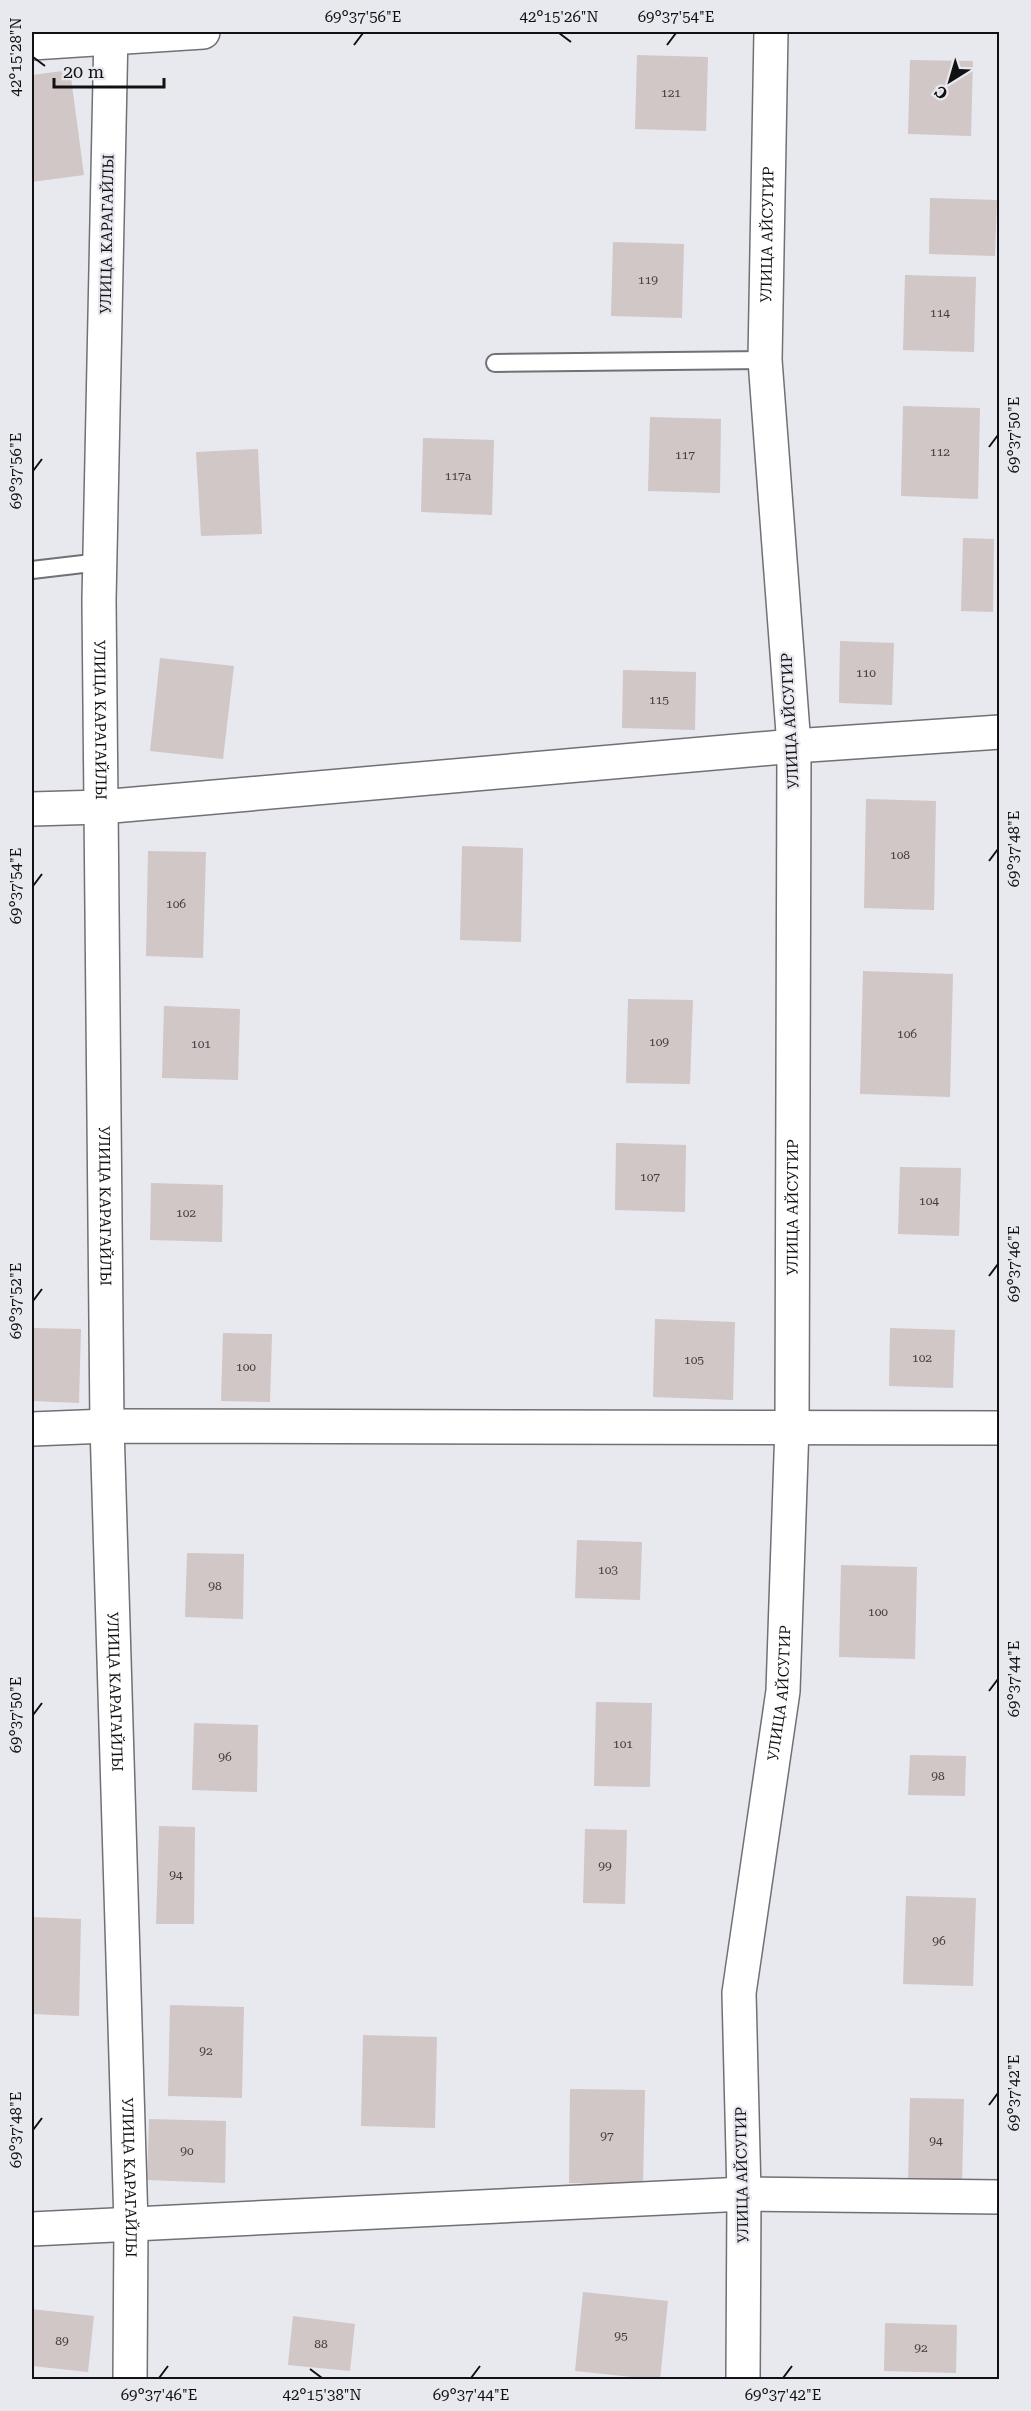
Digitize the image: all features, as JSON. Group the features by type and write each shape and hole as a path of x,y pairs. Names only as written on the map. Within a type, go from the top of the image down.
{"street":[{"path":"32,43 111,34 203,32"},
{"name":"УЛИЦА АЙСУГИР","path":"743,2379 744,2194 739,1993 783,1691 792,1426 794,746 765,360 771,32"},
{"name":"УЛИЦА КАРАГАЙЛЫ","path":"111,34 100,562 101,807 107,1426 131,2224 130,2379"},
{"path":"32,809 101,807 794,746 999,732"},
{"path":"32,1429 107,1426 999,1428"},
{"path":"32,2229 744,2194 999,2197"}],"lane":[{"path":"495,363 765,360"},
{"path":"32,570 100,562"}],"building":[{"path":"637,55 708,57 706,131 635,129"},
{"path":"910,60 973,61 971,136 908,134"},
{"path":"70,70 84,175 32,182 32,75"},
{"path":"930,198 997,200 995,256 929,254"},
{"path":"613,242 684,244 682,318 611,316"},
{"path":"905,275 976,277 974,352 903,350"},
{"path":"903,406 980,408 978,499 901,496"},
{"path":"650,417 721,419 720,493 648,491"},
{"path":"423,438 494,440 492,515 421,512"},
{"path":"258,449 262,534 201,536 196,452"},
{"path":"963,538 994,539 993,612 961,611"},
{"path":"840,641 894,643 892,705 839,703"},
{"path":"160,658 234,666 223,759 150,751"},
{"path":"623,670 696,672 695,730 622,728"},
{"path":"866,799 936,801 934,910 864,908"},
{"path":"462,846 523,848 521,942 460,940"},
{"path":"148,851 206,852 203,958 146,956"},
{"path":"863,971 953,974 950,1097 860,1094"},
{"path":"628,999 693,1000 690,1084 626,1083"},
{"path":"164,1006 240,1009 238,1080 162,1078"},
{"path":"616,1143 686,1145 685,1212 615,1210"},
{"path":"900,1167 961,1168 959,1236 898,1234"},
{"path":"151,1183 223,1185 222,1242 150,1240"},
{"path":"655,1319 735,1322 733,1400 653,1397"},
{"path":"32,1328 81,1329 79,1403 32,1401"},
{"path":"890,1328 955,1330 953,1388 889,1386"},
{"path":"223,1333 272,1334 270,1402 221,1401"},
{"path":"577,1540 642,1542 640,1600 575,1598"},
{"path":"187,1553 244,1554 243,1619 185,1617"},
{"path":"841,1565 917,1567 915,1659 839,1657"},
{"path":"596,1702 652,1703 650,1787 594,1786"},
{"path":"194,1723 258,1725 257,1792 192,1790"},
{"path":"910,1755 966,1756 965,1796 908,1795"},
{"path":"159,1826 195,1827 194,1924 156,1924"},
{"path":"585,1829 627,1830 625,1904 583,1903"},
{"path":"906,1896 976,1898 973,1986 903,1984"},
{"path":"32,1917 81,1919 79,2016 32,2014"},
{"path":"170,2005 244,2007 242,2098 168,2096"},
{"path":"363,2035 437,2037 435,2128 361,2126"},
{"path":"570,2089 645,2090 643,2185 569,2183"},
{"path":"910,2098 964,2099 962,2185 908,2183"},
{"path":"149,2119 226,2121 225,2183 147,2180"},
{"path":"583,2292 668,2301 660,2380 575,2371"},
{"path":"32,2309 94,2316 88,2372 32,2366"},
{"path":"293,2316 355,2324 350,2371 288,2365"},
{"path":"885,2323 957,2325 956,2373 884,2371"}]}
